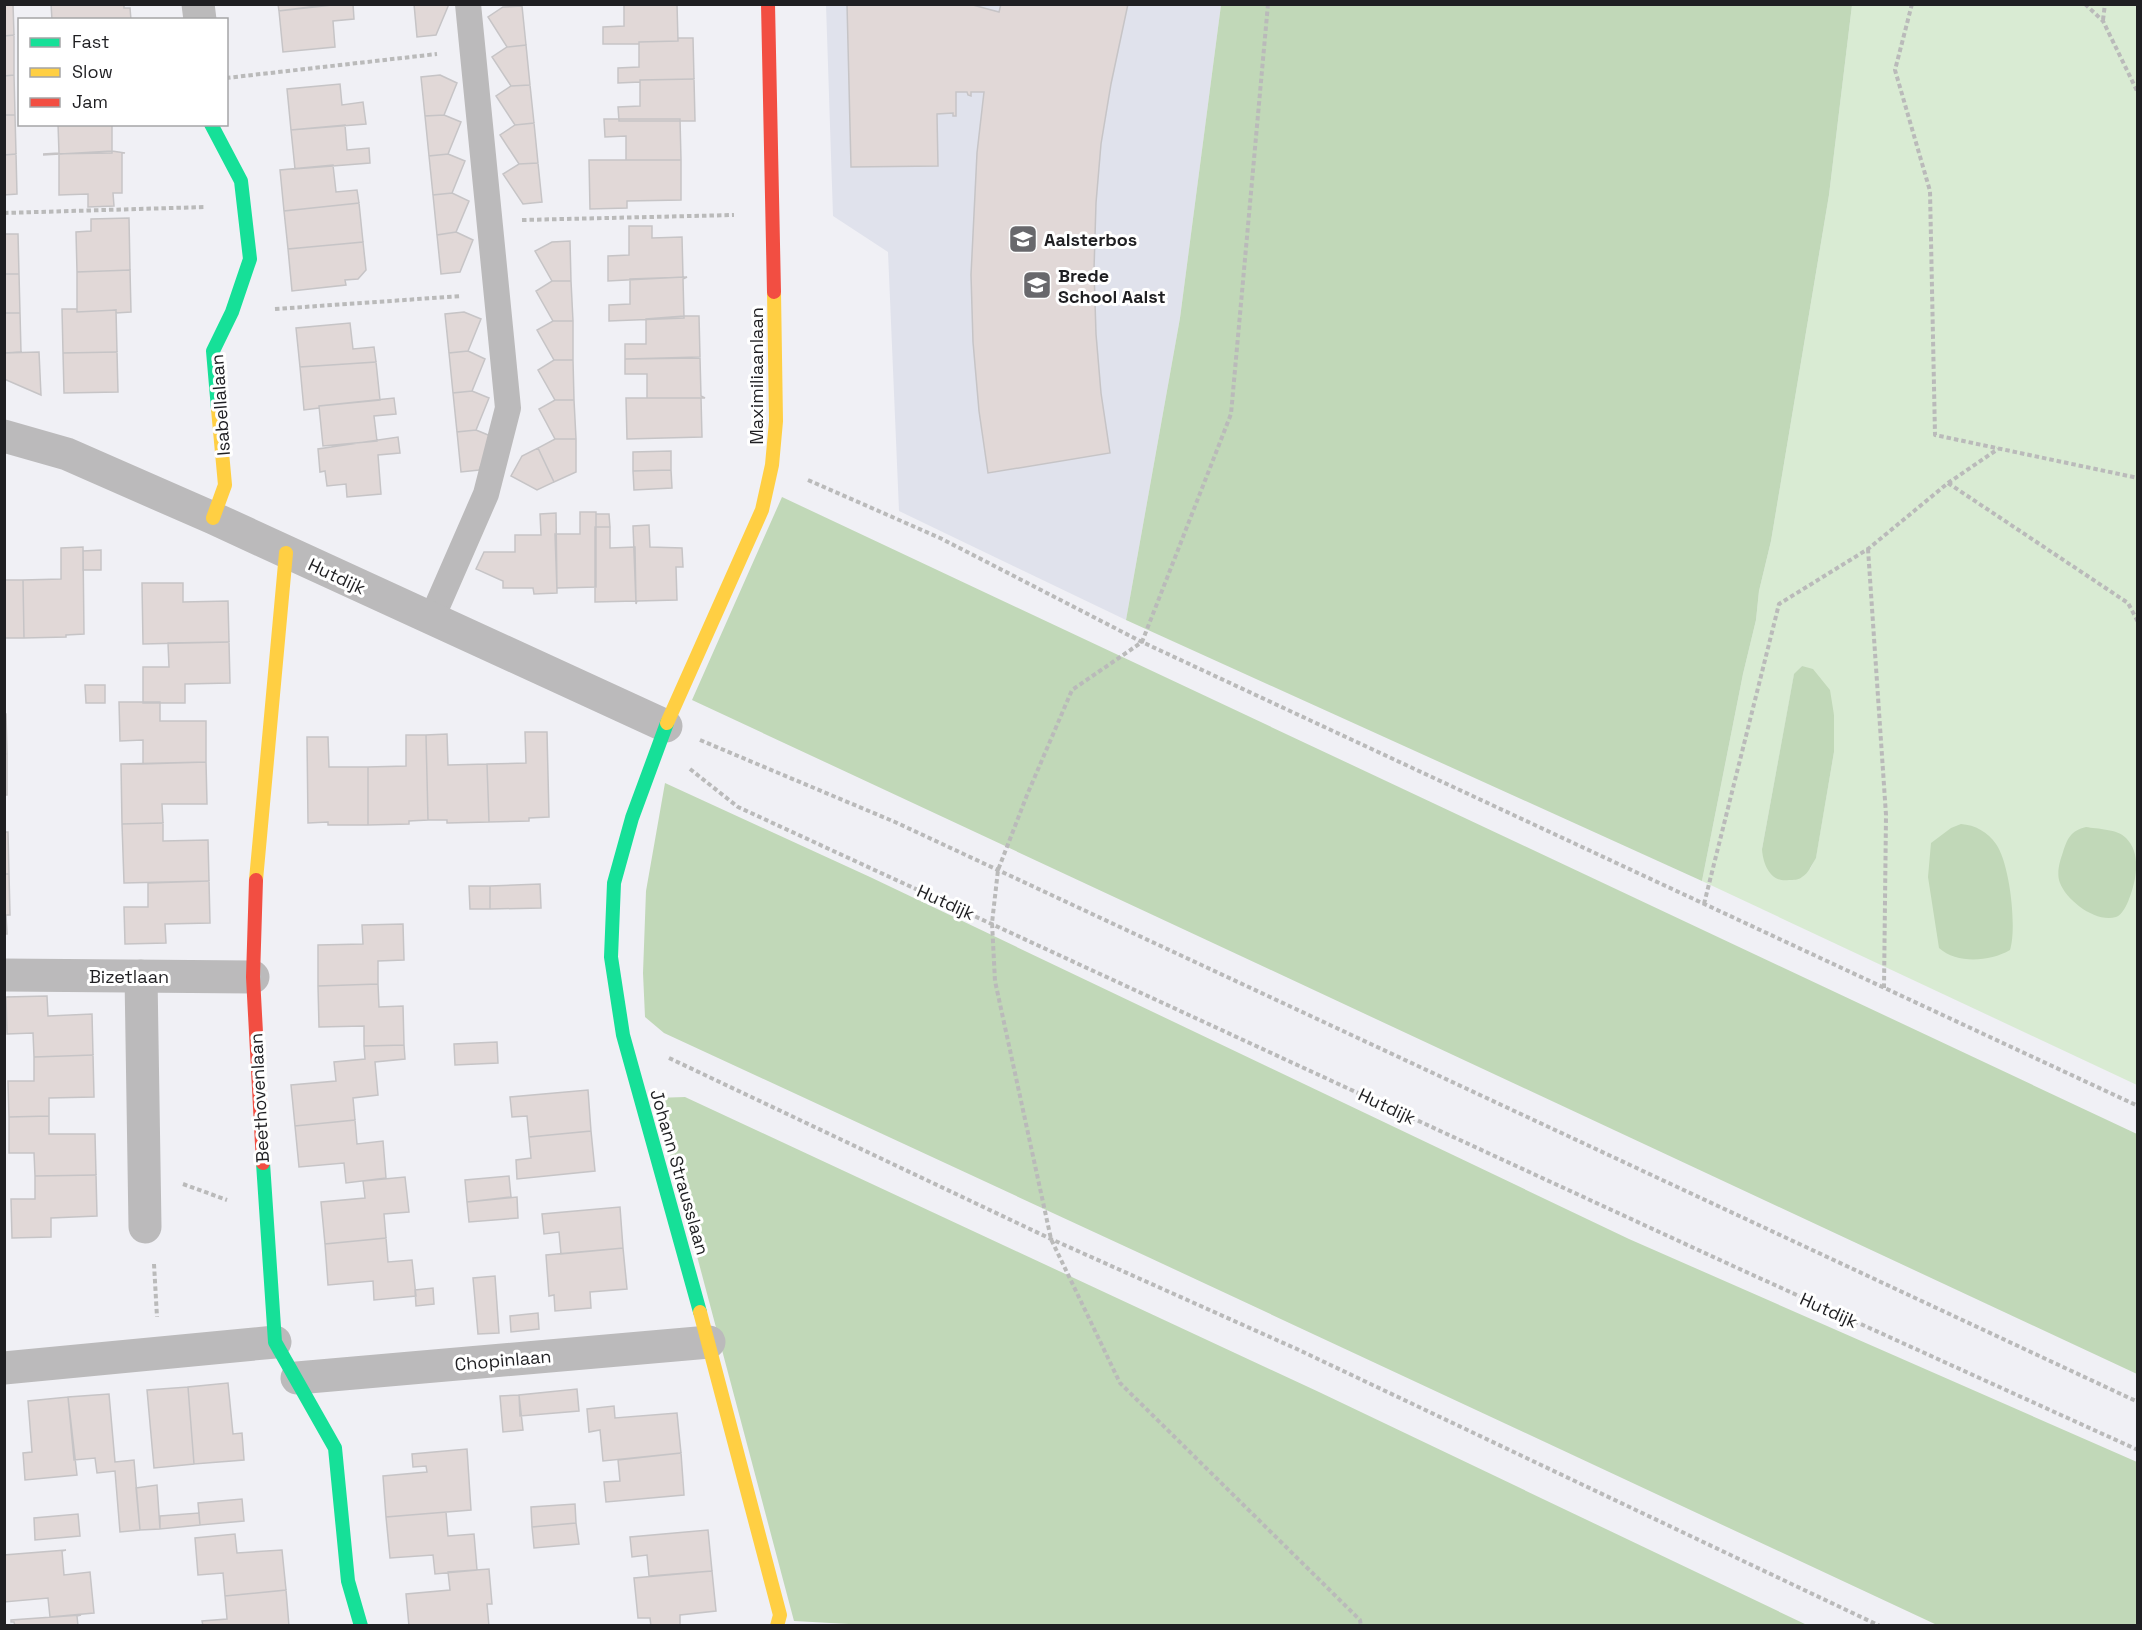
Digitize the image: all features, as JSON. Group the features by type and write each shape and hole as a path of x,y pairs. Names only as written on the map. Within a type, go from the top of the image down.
{"street":[{"name":"Maximiliaanlaan","path":"666,726 762,510 772,465 776,421 768,4"},
{"name":"Isabellalaan","path":"212,126 241,181 250,259 232,312 213,351 225,485 213,518"},
{"name":"Hutdijk","path":"4,436 67,454 213,518 666,726"},
{"name":"Beethovenlaan","path":"286,553 256,873 253,977 266,1214 275,1342 335,1448 348,1581 361,1626"},
{"name":"Johann Strausslaan","path":"666,726 632,818 614,884 611,957 623,1035 709,1342 780,1616 777,1626"},
{"name":"Bizetlaan","path":"4,975 253,977"},
{"path":"141,976 145,1227"},
{"path":"4,1368 275,1342"},
{"name":"Chopinlaan","path":"297,1378 709,1342"}],"lane":[{"path":"431,620 486,494 508,408 468,4"}],"path":[{"path":"1268,4 1231,414 1142,642 1072,690 998,870 992,923 996,981 1051,1239 1120,1383 1360,1620 1361,1626"},
{"path":"1912,4 1895,70 1930,191 1935,435 2138,478"},
{"path":"2085,4 2103,21 2138,93"},
{"path":"2103,21 2106,4"},
{"path":"228,78 472,50"},
{"path":"4,213 245,206"},
{"path":"489,221 773,214"},
{"path":"232,312 498,294"},
{"path":"1704,904 1779,604 1868,549 1948,483 1998,449"},
{"path":"772,465 940,538 1142,642 2138,1106"},
{"path":"1948,483 2128,603 2138,622"},
{"path":"1868,549 1886,815 1884,988"},
{"path":"666,726 895,822 2138,1402"},
{"name":"Hutdijk","path":"666,726 689,769 738,807 1743,1271 2138,1450"},
{"path":"623,1035 1051,1239 1299,1350 1880,1626"},
{"path":"143,1169 266,1214"},
{"path":"145,1227 152,1235 159,1353"}],"shaded area":[{"name":"Brede School Aalst","path":"826,5 1221,5 1180,318 1126,620 899,511 888,252 833,216"}],"green space":[{"path":"1221,5 1852,5 1829,195 1771,541 1759,591 1756,620 1702,881 1126,620 1180,318"},
{"path":"1852,5 2137,5 2137,1085 1702,881 1756,620 1759,591 1771,541 1829,195","holes":["1802,666 1834,715 1834,752 1816,857 1810,869 1762,849 1794,675"]},
{"path":"782,497 2137,1134 2137,1374 692,700"},
{"path":"1802,666 1813,669 1830,690 1834,715 1834,752 1816,858 1801,878 1782,880 1777,879 1769,871 1762,849 1794,674"},
{"path":"665,783 870,877 1629,1239 2137,1462 2137,1625 1937,1625 664,1033 645,1017 643,973 646,891"},
{"path":"1961,824 1976,828 1989,836 2001,853 2005,866 2011,896 2012,940 2010,950 1993,957 1964,959 1939,948 1928,877 1931,843 1951,828"},
{"path":"2086,827 2113,831 2122,835 2131,844 2134,852 2136,868 2134,884 2126,907 2116,917 2108,918 2091,914 2069,897 2060,883 2059,867 2067,842 2073,833"},
{"path":"685,1097 1319,1392 1807,1625 885,1626 794,1621 655,1098"}],"building":[{"path":"4,4 13,4 14,35 4,36"},
{"path":"51,4 124,4 124,8 130,8 131,18 52,18"},
{"path":"278,4 332,4 332,5 279,11"},
{"path":"332,4 353,4 354,19 333,21 335,47 283,52 279,11"},
{"path":"414,4 449,4 436,35 417,37"},
{"path":"624,4 677,4 678,41 603,44 603,27 624,26"},
{"path":"847,4 969,4 999,12 1001,4 1128,4 1101,144 1096,203 1094,270 1096,334 1101,393 1110,453 988,473 979,411 973,342 971,275 977,153 984,92 971,92 971,96 967,92 956,92 956,116 953,116 953,113 937,114 938,166 851,167"},
{"path":"522,6 526,45 507,47 488,17 503,7"},
{"path":"14,35 14,75 4,76 4,36"},
{"path":"678,38 693,38 694,79 640,80 640,82 618,83 618,68 639,67 639,42 678,41"},
{"path":"526,45 530,85 511,86 492,57 507,47"},
{"path":"14,75 15,115 4,115 4,76"},
{"path":"440,75 457,83 444,115 425,116 421,77"},
{"path":"694,79 695,121 619,121 618,107 640,106 640,80"},
{"path":"340,84 342,105 363,102 366,124 291,130 287,89"},
{"path":"530,85 534,123 515,125 496,96 511,86"},
{"path":"4,115 15,115 16,154 4,155"},
{"path":"444,115 461,122 448,154 429,156 425,116"},
{"path":"604,119 680,119 681,160 626,160 626,136 605,137"},
{"path":"534,123 538,163 519,164 500,135 515,125"},
{"path":"345,125 347,150 369,148 370,163 295,169 291,130"},
{"path":"58,126 112,126 112,153 43,154 59,153"},
{"path":"112,151 125,153 122,153 122,193 113,193 114,206 88,207 88,194 59,195 59,154"},
{"path":"16,154 17,194 4,195 4,155"},
{"path":"448,154 465,161 452,193 433,195 429,156"},
{"path":"589,160 681,160 681,200 627,201 627,208 590,209"},
{"path":"538,163 542,202 523,204 503,174 519,164"},
{"path":"333,165 336,192 357,190 359,203 284,211 280,170"},
{"path":"452,193 469,201 456,232 437,235 433,195"},
{"path":"359,203 363,242 288,249 284,211"},
{"path":"129,218 130,270 77,272 76,232 91,231 91,219"},
{"path":"629,226 652,226 652,238 682,237 683,277 608,281 608,256 629,255"},
{"path":"456,232 473,240 460,272 441,274 437,235"},
{"path":"4,234 18,234 19,274 4,274"},
{"path":"570,241 571,281 552,281 535,251 552,242"},
{"path":"363,242 366,270 358,279 345,280 346,285 292,291 288,249"},
{"path":"130,270 131,312 116,313 116,310 77,312 77,272"},
{"path":"4,274 19,274 20,313 4,313"},
{"path":"687,277 683,279 684,318 609,321 609,305 630,304 630,279"},
{"path":"552,281 571,281 573,321 553,321 536,291"},
{"path":"62,309 77,309 77,312 116,310 117,352 63,353"},
{"path":"464,312 481,319 468,351 449,353 445,314"},
{"path":"4,313 20,313 21,352 4,353"},
{"path":"699,316 700,357 625,359 625,344 646,344 646,319"},
{"path":"553,321 573,321 573,360 554,360 537,330"},
{"path":"350,323 353,349 374,347 376,362 300,367 296,328"},
{"path":"468,351 485,359 472,391 453,393 449,353"},
{"path":"39,352 41,395 4,379 4,353"},
{"path":"117,352 118,392 64,393 63,353"},
{"path":"700,358 701,396 705,398 647,398 647,374 625,374 625,359"},
{"path":"554,360 573,360 574,400 555,400 538,370"},
{"path":"376,362 380,400 319,406 319,408 304,410 300,367"},
{"path":"472,391 489,398 476,430 457,432 453,393"},
{"path":"394,398 396,414 374,416 377,441 323,446 319,406"},
{"path":"626,398 701,398 702,437 627,439"},
{"path":"555,400 574,400 576,439 555,439 539,409"},
{"path":"476,430 493,437 479,470 461,472 457,432"},
{"path":"398,437 400,453 378,455 381,494 347,497 346,484 327,486 325,471 320,472 318,449"},
{"path":"555,439 576,439 576,472 554,482 538,448"},
{"path":"538,448 554,482 537,490 511,476 522,456"},
{"path":"671,451 671,470 633,471 633,452"},
{"path":"671,470 672,488 634,490 633,471"},
{"path":"580,512 596,512 596,587 557,588 557,591 555,534 580,534"},
{"path":"556,513 557,593 534,594 533,588 503,588 503,581 476,569 484,552 515,552 515,535 541,535 540,514"},
{"path":"596,514 609,514 610,527 596,527"},
{"path":"649,525 650,547 682,548 683,567 676,567 677,600 637,601 636,604 633,526"},
{"path":"595,527 610,527 610,548 635,547 636,601 595,602"},
{"path":"83,547 84,634 24,638 23,580 61,579 61,548"},
{"path":"101,550 101,570 83,570 83,551"},
{"path":"4,580 23,580 24,638 4,638"},
{"path":"142,583 183,583 183,602 228,601 229,642 143,644"},
{"path":"229,642 230,683 185,684 185,703 143,703 143,667 169,667 168,643"},
{"path":"85,685 105,685 105,703 86,703"},
{"path":"119,702 160,702 160,721 206,721 206,762 143,764 143,740 120,741"},
{"path":"4,714 6,714 7,754 4,754"},
{"path":"525,732 547,732 549,817 529,818 529,821 489,822 487,764 526,763"},
{"path":"447,734 448,765 487,764 489,822 447,823 447,820 428,820 426,735"},
{"path":"406,735 426,735 428,820 409,821 409,824 368,825 368,767 406,766"},
{"path":"307,737 328,737 329,767 368,767 368,825 308,823"},
{"path":"4,754 7,754 7,795 4,795"},
{"path":"206,762 207,804 162,804 163,823 122,824 121,764"},
{"path":"163,823 163,841 208,840 209,881 124,883 122,824"},
{"path":"4,832 8,832 9,874 4,874"},
{"path":"4,874 9,874 10,915 6,915 7,934 4,934"},
{"path":"209,881 210,923 165,924 166,943 125,944 124,907 148,907 148,883"},
{"path":"540,884 541,908 490,909 490,886"},
{"path":"469,886 490,886 490,909 470,909"},
{"path":"403,924 404,960 378,961 378,984 318,986 318,945 363,944 362,925"},
{"path":"378,984 379,1007 403,1006 404,1045 364,1046 364,1026 319,1027 318,986"},
{"path":"47,996 48,1016 92,1014 93,1055 34,1057 33,1033 7,1034 6,997"},
{"path":"497,1042 498,1063 455,1065 454,1044"},
{"path":"404,1045 405,1059 375,1062 378,1095 353,1098 355,1120 295,1126 291,1085 336,1081 334,1062 365,1059 364,1046"},
{"path":"93,1055 94,1097 49,1098 49,1116 9,1117 8,1081 34,1081 34,1057"},
{"path":"588,1090 591,1131 529,1137 527,1116 512,1117 510,1097"},
{"path":"49,1116 49,1134 95,1134 96,1175 35,1176 34,1153 9,1153 9,1117"},
{"path":"355,1120 357,1144 383,1141 386,1178 346,1183 344,1163 299,1167 295,1126"},
{"path":"591,1131 595,1171 517,1179 516,1160 531,1158 529,1137"},
{"path":"96,1175 97,1216 51,1218 51,1237 12,1238 11,1199 35,1199 35,1176"},
{"path":"509,1176 511,1197 467,1202 465,1180"},
{"path":"405,1177 409,1212 384,1214 386,1238 325,1244 321,1202 365,1198 363,1181"},
{"path":"517,1197 518,1218 469,1222 467,1202"},
{"path":"620,1207 623,1248 561,1254 559,1232 544,1234 542,1214"},
{"path":"386,1238 388,1262 412,1260 416,1296 374,1300 373,1281 328,1285 325,1244"},
{"path":"623,1248 627,1289 590,1292 591,1308 555,1311 554,1295 549,1296 546,1255"},
{"path":"495,1276 499,1333 478,1334 473,1278"},
{"path":"433,1288 434,1304 416,1306 415,1290"},
{"path":"538,1313 539,1329 511,1332 510,1316"},
{"path":"228,1383 233,1434 242,1433 244,1460 194,1464 188,1387"},
{"path":"188,1387 194,1464 154,1468 147,1390"},
{"path":"577,1389 579,1411 520,1416 519,1395"},
{"path":"109,1394 115,1462 134,1460 140,1530 120,1532 115,1471 97,1473 95,1458 74,1460 68,1397"},
{"path":"519,1395 523,1430 503,1432 500,1396"},
{"path":"68,1397 77,1475 25,1480 23,1453 32,1452 28,1401"},
{"path":"614,1406 615,1418 677,1413 681,1453 603,1461 600,1430 589,1432 587,1409"},
{"path":"467,1449 471,1510 386,1517 383,1476 427,1472 426,1466 413,1467 412,1454"},
{"path":"681,1453 684,1495 606,1502 604,1482 620,1481 618,1460"},
{"path":"157,1485 160,1529 140,1530 136,1488"},
{"path":"242,1499 244,1521 200,1525 198,1503"},
{"path":"575,1504 576,1523 532,1527 531,1507"},
{"path":"446,1512 448,1536 474,1534 477,1570 435,1574 433,1555 390,1558 386,1517"},
{"path":"199,1513 200,1525 160,1529 160,1516"},
{"path":"78,1514 80,1536 35,1540 34,1518"},
{"path":"576,1523 579,1544 534,1548 532,1527"},
{"path":"708,1530 712,1571 649,1576 647,1555 632,1557 630,1537"},
{"path":"235,1534 237,1553 282,1550 286,1590 225,1596 223,1573 198,1575 195,1538"},
{"path":"66,1550 62,1551 64,1575 90,1572 94,1613 50,1617 48,1598 4,1602 4,1555"},
{"path":"489,1569 492,1604 487,1604 489,1626 409,1626 406,1594 450,1590 448,1572"},
{"path":"712,1571 716,1611 680,1615 680,1626 651,1626 650,1618 638,1618 634,1578"},
{"path":"286,1590 289,1626 203,1626 202,1621 227,1619 225,1596"},
{"path":"81,1615 77,1616 78,1626 15,1626 14,1622 11,1622 11,1620"}],"traffic: fast":[{"path":"212,126 241,181 250,259 232,312 213,351 218,409"},
{"path":"667,723 632,818 614,883 611,957 623,1035 700,1312"},
{"path":"263,1163 275,1342 335,1448 348,1581 361,1626"}],"traffic: slow":[{"path":"667,723 762,510 772,465 776,421 774,292"},
{"path":"213,518 225,485 218,409"},
{"path":"256,880 286,553"},
{"path":"700,1312 780,1615 777,1626"}],"traffic: jam":[{"path":"768,4 774,292"},
{"path":"256,880 253,977 263,1163"}],"place":[{"name":"Aalsterbos","path":"1023,239"},
{"name":"Brede School Aalst","path":"1037,285"}]}
